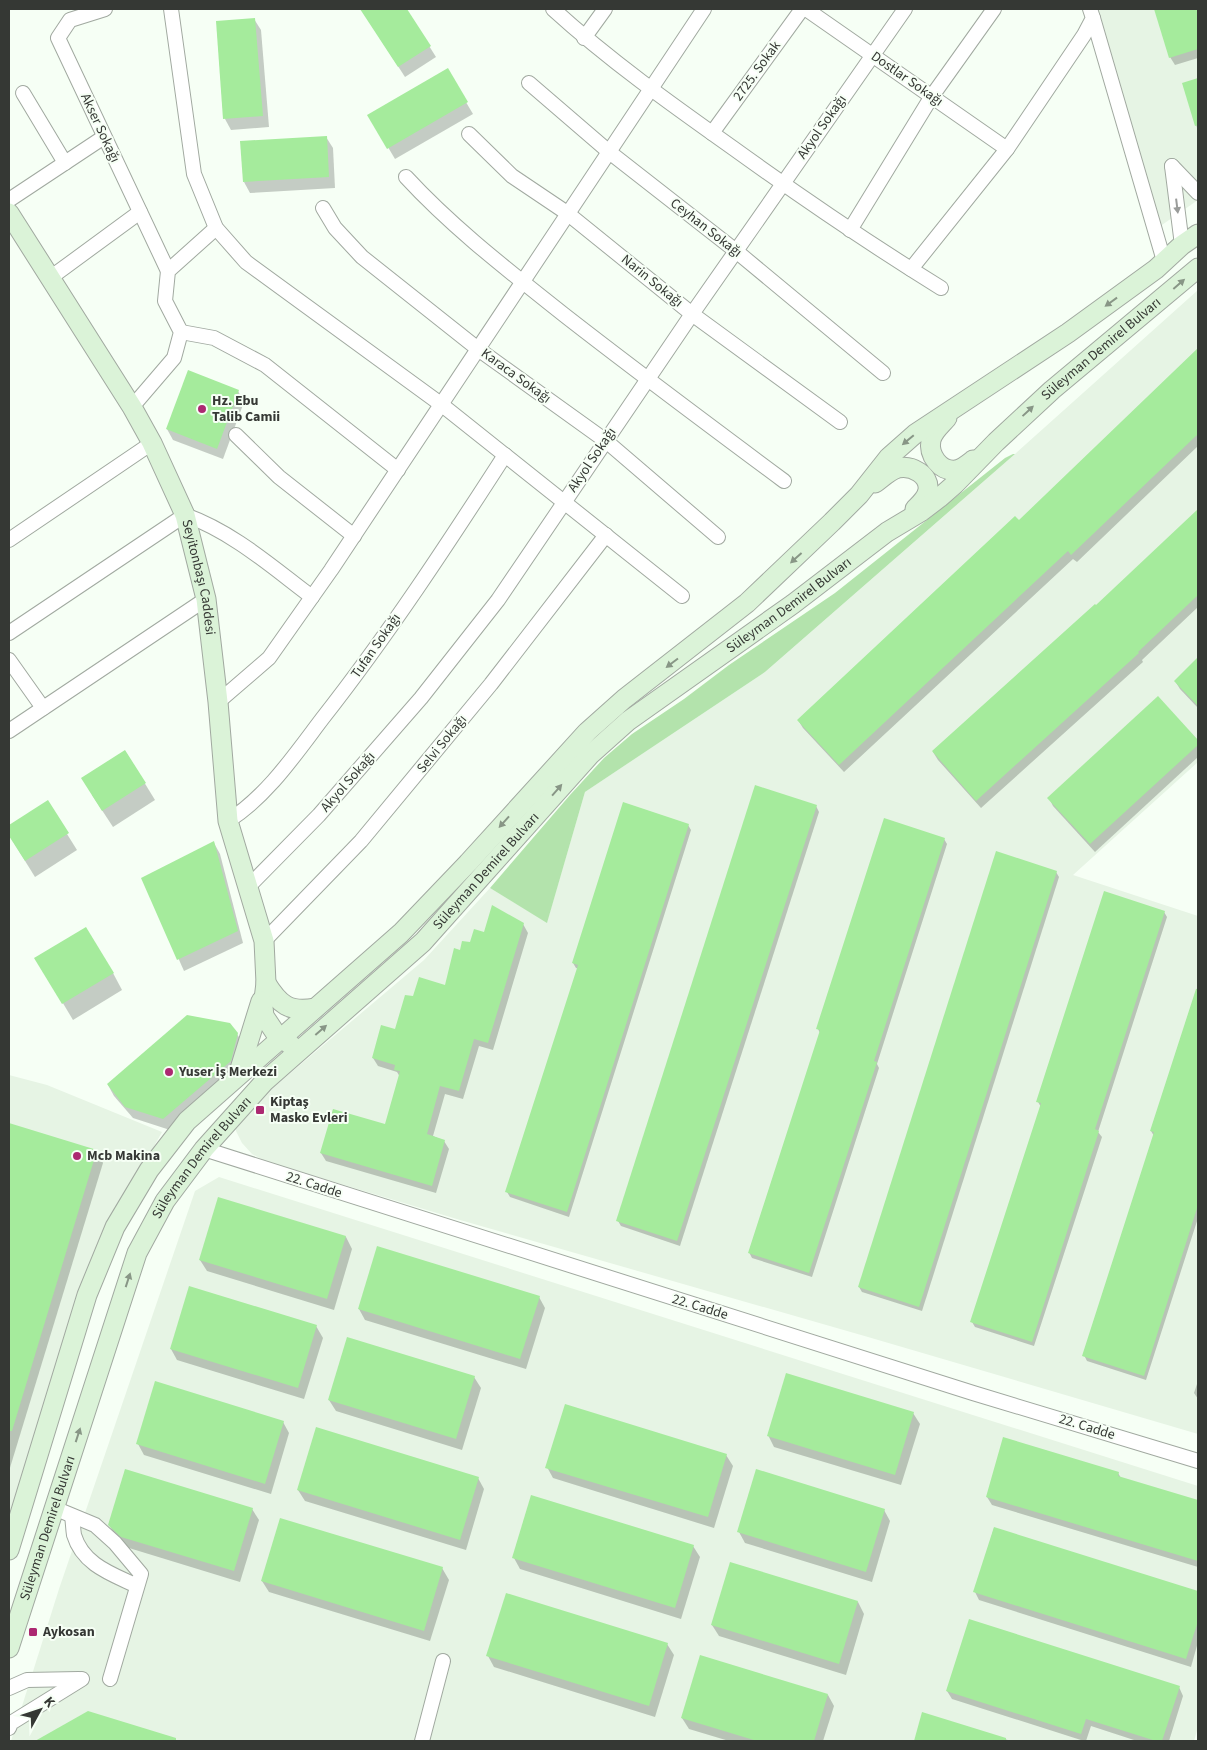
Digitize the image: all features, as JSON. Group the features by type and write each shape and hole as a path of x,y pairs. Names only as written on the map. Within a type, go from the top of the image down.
{"main road":[{"name":"Seyitonbaşı Caddesi","path":"9,213 132,407 152,443 185,515 206,599 218,702 228,821 264,941 266,983 263,1006 264,1016 280,1038 299,1050"},
{"name":"Süleyman Demirel Bulvarı","path":"9,1550 87,1295 115,1228 149,1170 187,1120 401,933 468,863 541,781 607,714 748,603 859,495 879,468 901,446 962,402 1068,333 1156,268 1182,245 1198,234"},
{"name":"Süleyman Demirel Bulvarı","path":"9,1648 137,1253 165,1201 204,1149 265,1081 423,942 566,780 609,736 792,604 887,532 922,511 939,498 1052,390 1198,268"},
{"path":"962,402 936,430 933,436 931,449 937,462 943,468 958,470 993,445"},
{"path":"859,495 889,472 898,468 907,467 919,472 926,480 929,488 927,496 887,532"},
{"name":"Seyitonbaşı Caddesi","path":"237,1076 257,1018 266,983"},
{"path":"266,983 279,1002 286,1006 302,1010 315,1008"}],"street":[{"name":"Akser Sokağı","path":"105,9 70,20 58,38 168,271"},
{"path":"170,9 194,174 216,228 246,262 442,405 682,596"},
{"path":"553,9 584,38 712,134 850,230 941,288"},
{"path":"584,38 605,9"},
{"path":"218,702 269,658 312,597 442,405 608,151 704,9"},
{"name":"2725. Sokak","path":"712,134 802,9"},
{"name":"Dostlar Sokağı","path":"806,9 1007,149"},
{"name":"Akyol Sokağı","path":"248,887 319,815 421,698 498,600 692,314 905,9"},
{"path":"850,230 932,96 994,9"},
{"path":"911,269 1007,149 1084,35 1091,13"},
{"path":"1091,13 1164,261"},
{"name":"Ceyhan Sokağı","path":"529,83 608,151 736,251 883,373"},
{"path":"23,93 65,162"},
{"name":"Narin Sokağı","path":"469,134 512,176 567,213 692,314 840,422"},
{"path":"9,200 104,137"},
{"path":"1182,245 1172,166 1198,193"},
{"path":"406,177 431,205 522,282 647,380 784,482"},
{"name":"Karaca Sokağı","path":"323,208 335,228 362,258 478,349 606,441 718,537"},
{"path":"50,278 140,212"},
{"path":"132,407 174,358 181,332 165,301 168,271 216,228"},
{"path":"181,332 214,338 265,365 398,470"},
{"path":"236,435 279,477 354,536"},
{"path":"9,540 152,443"},
{"name":"Tufan Sokağı","path":"228,821 254,803 294,756 351,682 448,544 505,455"},
{"path":"9,633 185,515 207,522 245,547 312,597"},
{"name":"Selvi Sokağı","path":"264,941 361,842 491,684 606,535"},
{"path":"9,731 206,599"},
{"path":"9,660 42,708"},
{"name":"22. Cadde","path":"204,1149 973,1393 1198,1461"},
{"path":"54,1508 94,1525 116,1544 141,1574 110,1679"},
{"path":"72,1516 74,1536 85,1556 99,1569 137,1586"},
{"path":"422,1741 443,1661"},
{"path":"9,1688 27,1680 82,1679 10,1723 9,1728"}],"shaded area":[{"path":"1093,9 1198,9 1198,200 1156,229"},
{"path":"1198,290 1198,762 1073,875 1198,916 1198,1434 460,1220 265,1161 252,1154 242,1143 236,1131 235,1123 242,1114 424,960 490,888 547,922 585,792 765,672 1015,454"},
{"path":"9,1075 47,1085 162,1132 92,1257 9,1517"},
{"path":"219,1177 1198,1486 1198,1727 1194,1741 11,1741 59,1589 195,1191"}],"green space":[{"path":"1015,454 765,672 585,792 547,923 490,888 604,758 632,734 835,593 1005,458"}],"building":[{"path":"360,9 407,9 431,46 398,67"},
{"path":"1154,9 1198,9 1198,49 1169,58"},
{"path":"255,18 263,116 223,119 216,21"},
{"path":"448,68 468,102 387,149 367,115"},
{"path":"1198,78 1198,125 1195,126 1182,83"},
{"path":"327,136 329,177 243,182 240,141"},
{"path":"1198,348 1198,434 1071,555 1068,551 839,765 797,720 1015,516 1019,520"},
{"name":"Hz. Ebu Talib Camii","path":"188,370 239,390 217,449 166,429"},
{"path":"1198,509 1198,595 1139,653 976,801 932,751 1096,605"},
{"path":"1198,657 1198,706 1174,681"},
{"path":"1158,696 1198,740 1198,745 1090,844 1047,798"},
{"path":"125,750 146,783 102,811 81,778"},
{"path":"755,785 817,805 677,1241 616,1221"},
{"path":"48,800 69,833 25,861 9,836 9,825"},
{"path":"623,802 689,824 567,1212 505,1192 578,965 572,963"},
{"path":"884,818 945,838 874,1061 877,1062 809,1273 748,1253 820,1030 816,1029"},
{"path":"214,841 238,931 177,960 141,878"},
{"path":"996,851 1057,871 919,1307 858,1287"},
{"path":"1104,891 1165,911 1095,1129 1099,1131 1032,1342 970,1322 1041,1103 1036,1102"},
{"path":"492,905 524,923 488,1043 474,1039 459,1091 440,1086 427,1134 445,1140 432,1186 320,1153 333,1109 385,1124 400,1071 394,1070 395,1065 372,1058 381,1025 395,1029 405,995 413,996 419,977 445,985 454,948 460,950 462,941 470,942 474,929 484,932"},
{"path":"86,927 114,973 62,1004 34,958"},
{"path":"1196,989 1198,989 1198,1205 1144,1376 1082,1356 1154,1132 1150,1131"},
{"name":"Yuser İş Merkezi","path":"187,1015 230,1023 238,1033 231,1061 163,1119 125,1107 107,1084"},
{"path":"9,1123 97,1150 12,1431 9,1431"},
{"path":"218,1197 346,1236 327,1299 199,1260"},
{"path":"377,1246 540,1296 520,1359 358,1309"},
{"path":"189,1286 317,1325 298,1388 170,1349"},
{"path":"347,1337 475,1376 456,1439 328,1400"},
{"path":"786,1373 914,1412 895,1475 767,1436"},
{"path":"155,1381 284,1421 265,1484 136,1444"},
{"path":"565,1404 727,1454 708,1517 545,1468"},
{"path":"316,1427 479,1477 460,1540 297,1490"},
{"path":"1003,1437 1119,1472 1118,1476 1198,1500 1198,1561 986,1497"},
{"path":"125,1469 253,1508 234,1571 121,1537 108,1525"},
{"path":"756,1469 885,1509 866,1572 737,1532"},
{"path":"531,1495 694,1545 675,1608 512,1558"},
{"path":"280,1518 443,1567 424,1631 261,1581"},
{"path":"994,1527 1198,1591 1198,1621 1186,1659 973,1592"},
{"path":"730,1562 858,1601 839,1664 711,1625"},
{"path":"506,1593 668,1643 649,1706 486,1656"},
{"path":"969,1619 1180,1686 1162,1741 1156,1741 1086,1719 1081,1734 946,1691"},
{"path":"700,1655 828,1694 814,1741 757,1741 681,1718"},
{"path":"88,1711 176,1738 176,1741 35,1741"},
{"path":"922,1712 1006,1738 1006,1741 914,1741"}],"place":[{"name":"Hz. Ebu Talib Camii","path":"202,409"},
{"name":"Yuser İş Merkezi","path":"169,1072"},
{"name":"Kiptaş Masko Evleri","path":"260,1110"},
{"name":"Mcb Makina","path":"77,1156"},
{"name":"Aykosan","path":"33,1632"}]}
